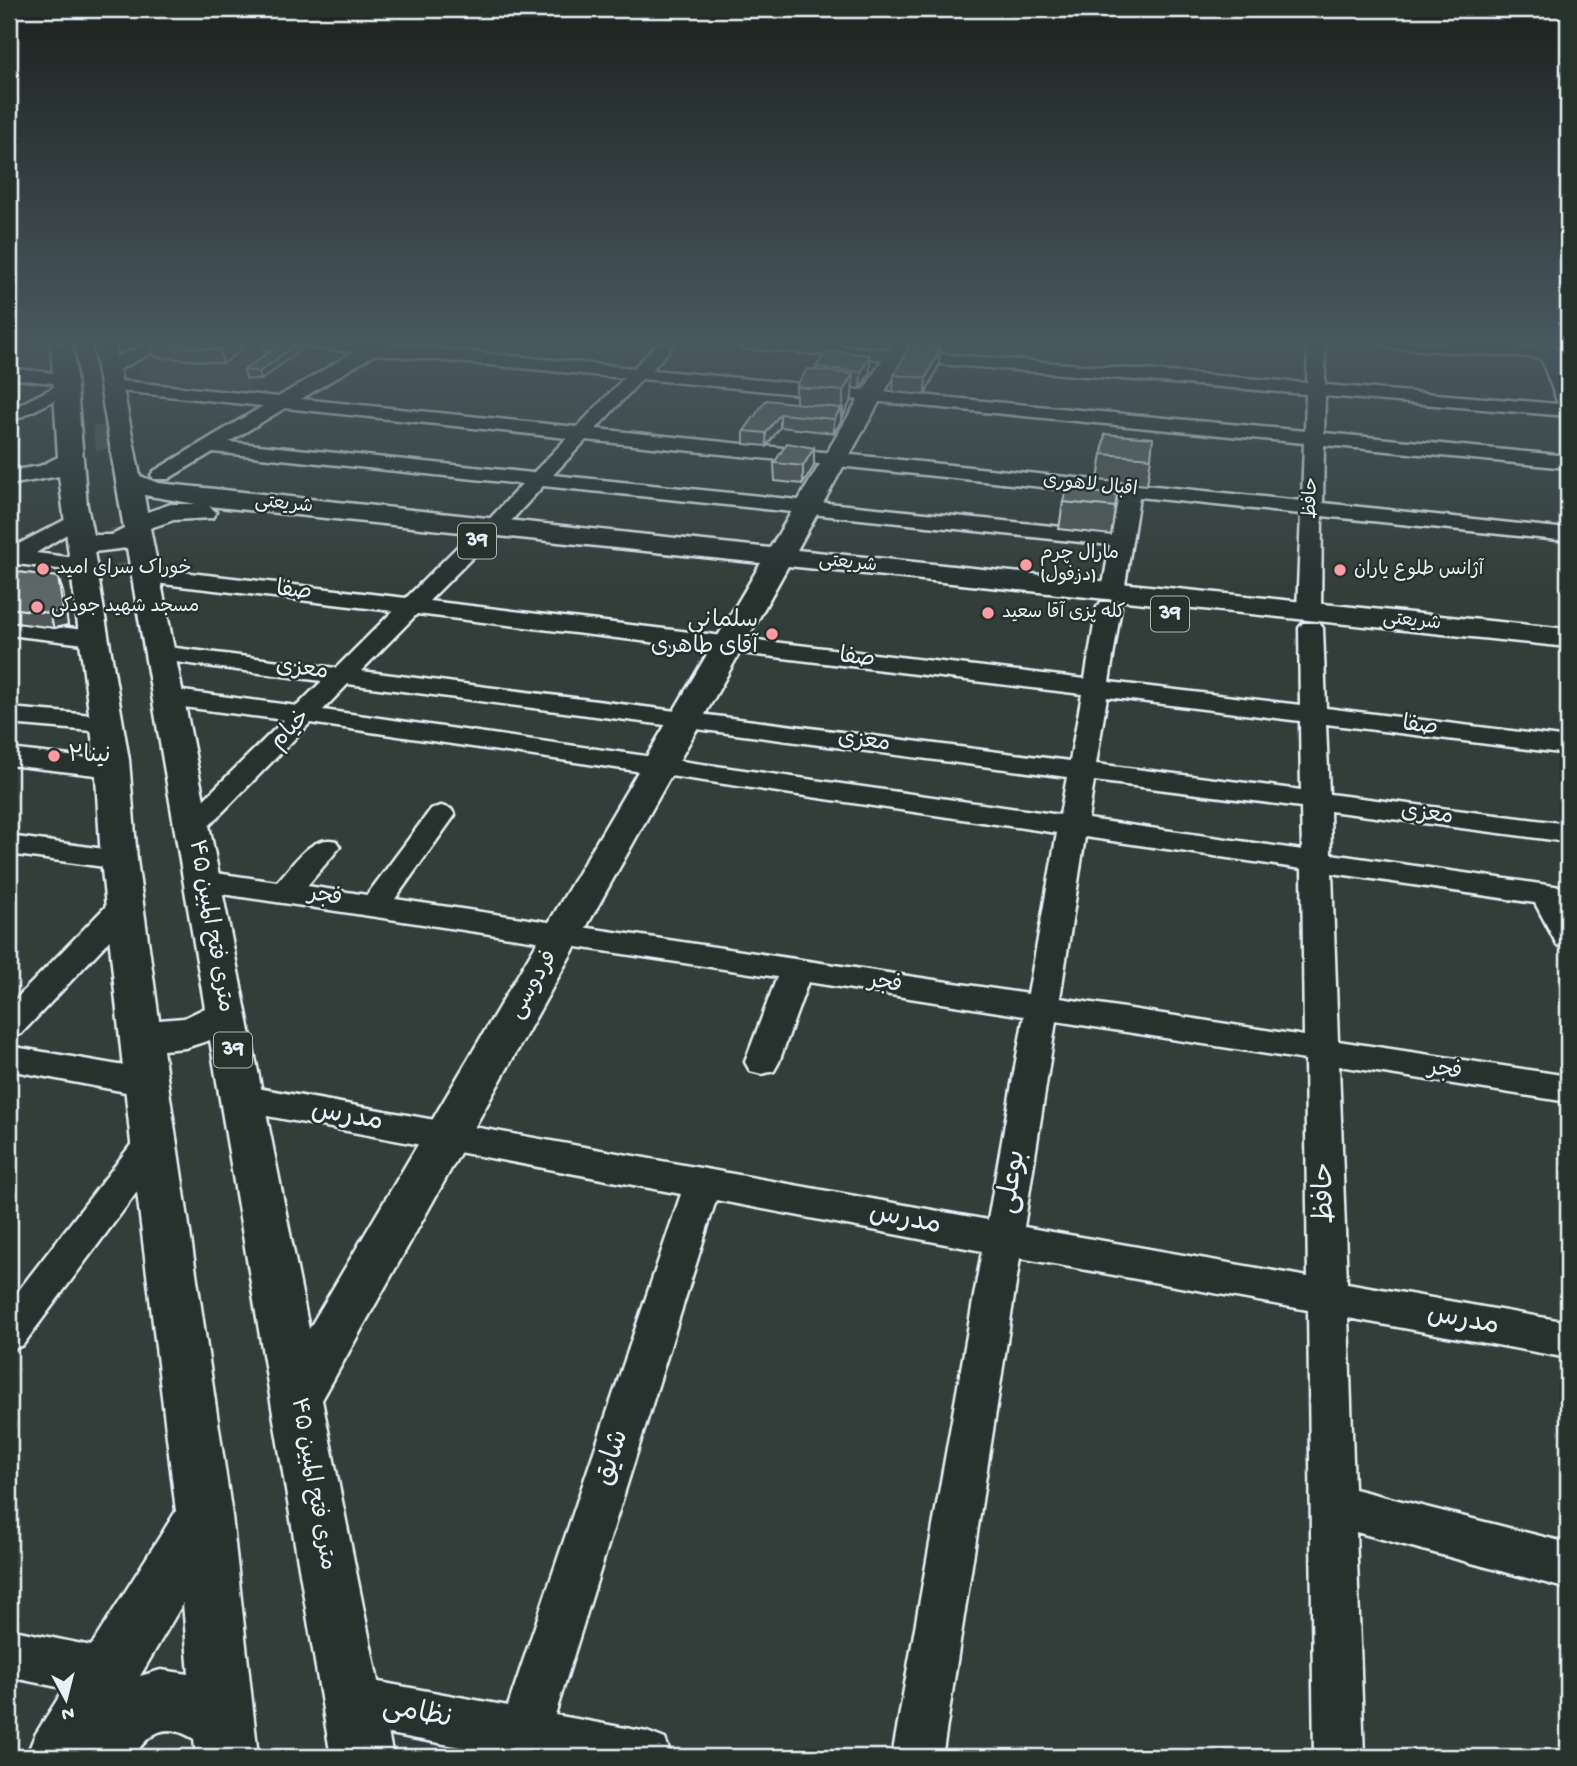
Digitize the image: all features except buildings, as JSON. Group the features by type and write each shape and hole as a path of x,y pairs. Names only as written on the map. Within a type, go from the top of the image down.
{"main road":[{"name":"۴۵ متری فتح المبین","path":"81,425 95,478 160,653 362,1757"},
{"name":"فردوسی","path":"296,1398 854,425"},
{"name":"۴۵ متری فتح المبین","path":"95,478 93,638 110,751 119,860 148,1083 153,1143 204,1516 225,1740"},
{"name":"شریعتی","path":"95,478 191,503 1310,620 1568,655"},
{"name":"شریعتی","path":"95,478 153,490 191,503"},
{"name":"39","path":"95,478 149,702 177,746"},
{"name":"39","path":"95,478 127,705 110,751"},
{"name":"شریعتی","path":"1310,620 1568,638"},
{"path":"141,1034 172,1036 197,1031 226,1015"},
{"path":"57,1757 106,1672 204,1516"},
{"path":"96,1757 119,1725 140,1706 163,1701 187,1702 201,1707 225,1740"}],"street":[{"path":"10,557 95,478 121,425"},
{"name":"اقبال لاهوری","path":"95,478 224,425"},
{"path":"95,478 208,446 243,425"},
{"name":"اقبال لاهوری","path":"518,425 1568,536"},
{"name":"خیام","path":"192,827 345,676 587,425"},
{"path":"1188,425 1568,462"},
{"name":"حافظ","path":"1314,425 1310,620 1339,1757"},
{"path":"208,446 1123,540"},
{"name":"صفا","path":"10,557 95,478 414,605 1568,746"},
{"name":"بوعلی","path":"917,1757 1130,490"},
{"path":"15,635 93,638"},
{"name":"معزی","path":"160,653 1568,833"},
{"path":"168,697 1557,896 1568,937"},
{"path":"9,716 110,751"},
{"path":"9,757 110,751"},
{"path":"375,905 441,816"},
{"path":"9,845 119,860"},
{"path":"286,891 326,847"},
{"name":"فجر","path":"202,881 564,933 1568,1089"},
{"path":"9,1026 125,905"},
{"path":"762,1062 796,970"},
{"path":"9,1058 148,1083"},
{"name":"مدرس","path":"242,1097 1004,1239 1568,1340"},
{"path":"9,1333 153,1143"},
{"name":"شایق","path":"524,1734 703,1182"},
{"path":"1333,1505 1568,1566"},
{"path":"9,1653 106,1672"},
{"name":"نظامی","path":"352,1702 647,1757"}],"tunnel":[{"path":"104,425 109,453"},
{"path":"121,527 127,567"}],"place":[{"name":"مارال چرم (دزفول)","path":"1026,565"},
{"name":"خوراک سرای امید","path":"43,569"},
{"name":"آژانس طلوع یاران","path":"1340,570"},
{"name":"مسجد شهید جودکی","path":"37,607"},
{"name":"کله پزی آقا سعید","path":"988,613"},
{"name":"سلمانی آقای طاهری","path":"772,634"},
{"name":"نینا۲","path":"54,756"}]}
